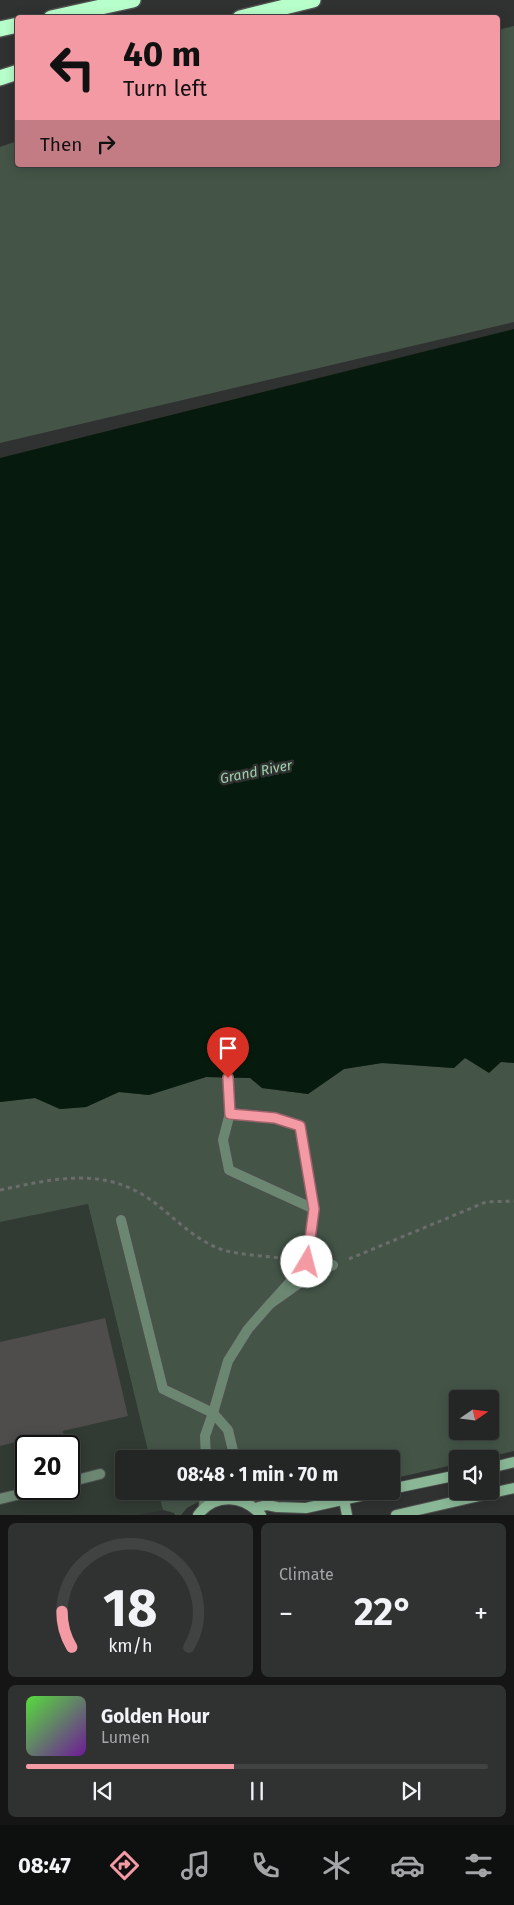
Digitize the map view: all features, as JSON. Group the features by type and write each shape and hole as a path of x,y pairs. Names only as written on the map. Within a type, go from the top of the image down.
{"highway":[{"path":"65,15 133,0"},
{"path":"252,15 313,0"},
{"path":"0,28 15,26"},
{"path":"0,78 15,73"}],"main road":[{"path":"499,1466 514,1462"},
{"path":"400,1487 449,1477"},
{"path":"396,1515 514,1488"},
{"path":"201,1511 212,1502 231,1499 255,1509 267,1505 277,1508 306,1508 344,1500 347,1515"}],"lane":[{"path":"228,1078 230,1114 223,1140 229,1170 314,1209"},
{"path":"206,1450 205,1436 214,1413 228,1361 248,1329 307,1262 314,1209 300,1126 275,1118 230,1114"},
{"path":"121,1220 163,1388 214,1413 228,1430 233,1450"},
{"path":"270,1304 301,1282 333,1265"},
{"path":"80,1479 100,1474"},
{"path":"0,1499 15,1495"}],"path":[{"path":"0,1190 50,1179 83,1177 118,1183 149,1199 200,1239 224,1250 307,1262"},
{"path":"333,1265 486,1202 514,1201"}],"shaded area":[{"path":"514,26 514,322 0,443 0,147 15,142 15,167 500,167 500,30"},
{"path":"465,1058 514,1063 514,1451 499,1455 499,1450 449,1450 449,1466 400,1477 400,1450 148,1450 88,1204 0,1222 0,1102 35,1098 60,1109 86,1107 119,1092 149,1095 206,1077 251,1078 262,1088 308,1094 344,1069 382,1063 453,1068"},
{"path":"88,1204 148,1450 115,1450 115,1500 160,1500 163,1510 139,1515 0,1515 0,1222"},
{"path":"160,1500 202,1500 187,1508 181,1515 175,1515 163,1510"}],"water":[{"name":"Grand River","path":"514,329 514,1063 501,1062 489,1073 465,1058 454,1068 382,1063 344,1069 308,1094 262,1088 250,1078 206,1077 149,1095 119,1092 86,1107 60,1109 35,1098 0,1102 0,458"}],"building":[{"path":"105,1318 128,1416 63,1431 64,1435 15,1435 15,1442 0,1446 0,1342"}],"route":[{"path":"228,1078 230,1114 275,1118 300,1126 314,1209 307,1262"}]}
